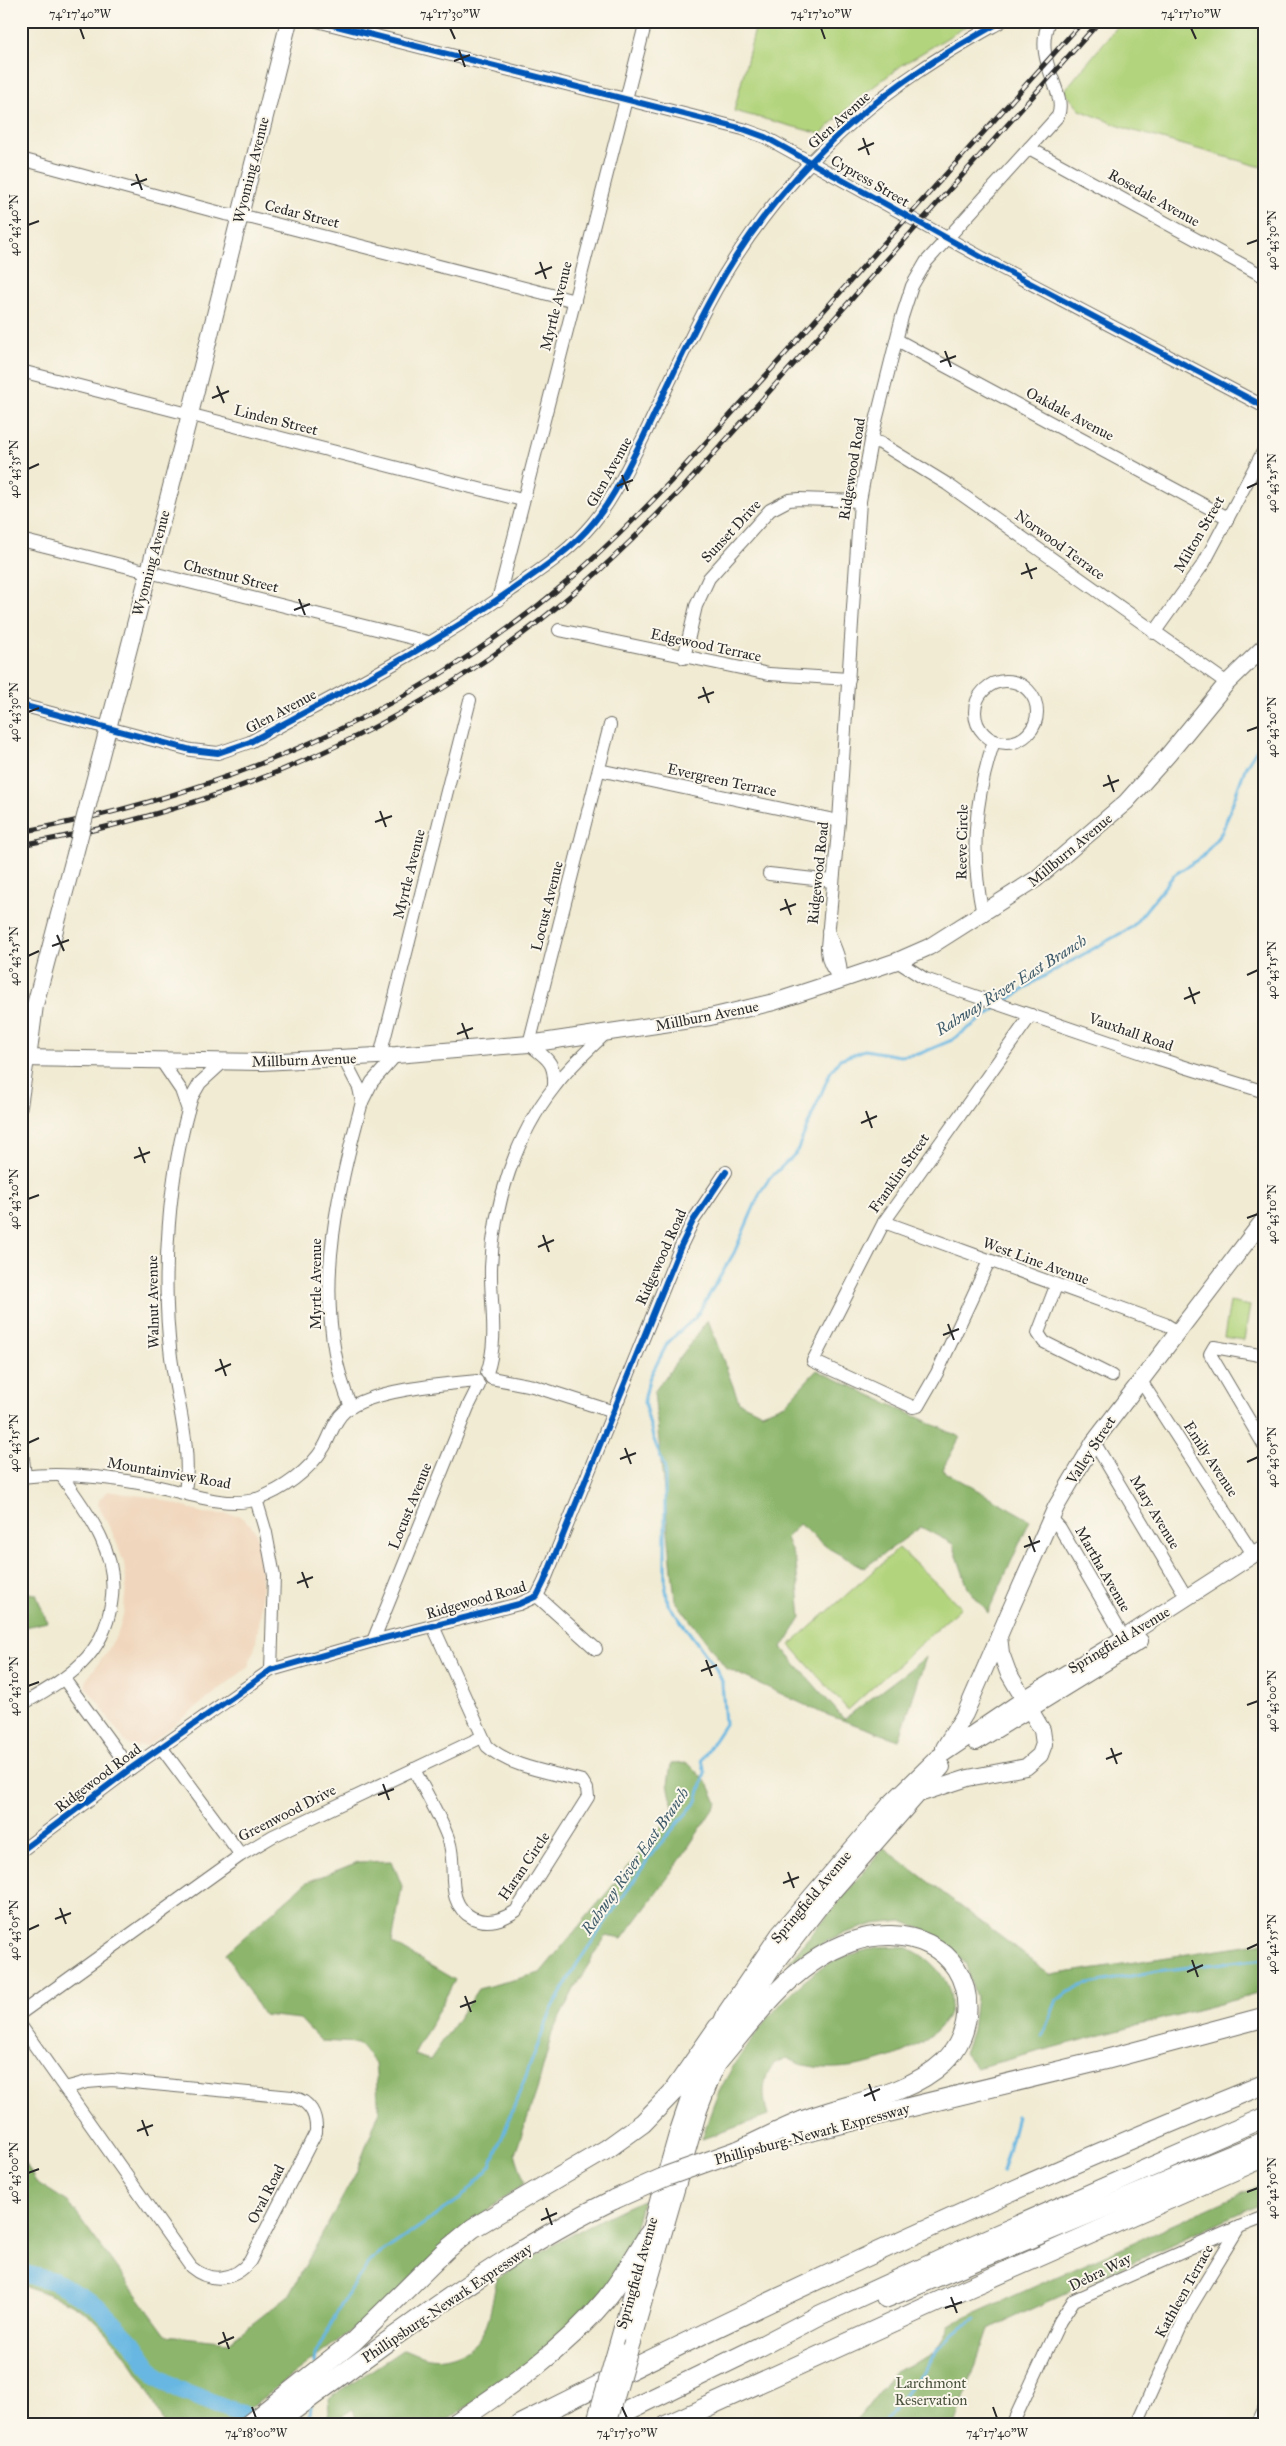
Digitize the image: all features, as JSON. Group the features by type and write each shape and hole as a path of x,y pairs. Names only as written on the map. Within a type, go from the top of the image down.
{"highway":[{"path":"718,2061 762,2007 787,1982 825,1954 862,1938 896,1935 924,1941 946,1956 964,1985 967,2012 964,2030 951,2054 936,2068 905,2085 811,2118 737,2151"},
{"name":"Phillipsburg-Newark Expressway","path":"273,2425 509,2259 570,2222 614,2199 675,2173 737,2151 818,2129 1113,2058 1265,2017"},
{"path":"248,2425 330,2361 367,2329 445,2251 473,2228 607,2150 643,2124 672,2093 718,2027"},
{"path":"519,2425 836,2270 1047,2176 1265,2084"},
{"path":"598,2425 820,2316 964,2249 1265,2117"},
{"path":"759,2347 935,2278 1265,2141"},
{"path":"667,2425 966,2288 1265,2157"},
{"path":"454,2425 529,2372 575,2332 608,2297 648,2234"}],"main road":[{"name":"Wyoming Avenue","path":"24,1059 35,1005 109,728 289,21"},
{"name":"Millburn Avenue","path":"24,1059 223,1062 344,1059 529,1044 710,1017 774,1002 841,980 897,961 929,947 983,915 1036,879 1113,814 1147,779 1227,683 1265,646"},
{"name":"Valley Street","path":"937,1758 966,1714 1068,1483 1094,1442 1265,1218"},
{"name":"Springfield Avenue","path":"608,2425 693,2128 718,2061 745,2009 786,1948 938,1771 1027,1704 1124,1638 1261,1553"},
{"name":"Springfield Avenue","path":"594,2425 683,2112 718,2027 746,1980 779,1934 888,1805 937,1758 1027,1704 1128,1649 1261,1553"},
{"path":"916,1795 968,1778 1026,1767 1035,1761 1044,1744 1042,1730 1004,1663 999,1636"}],"street":[{"name":"Cypress Street","path":"317,21 743,129 765,137 948,238 1265,407"},
{"name":"Myrtle Avenue","path":"498,600 522,500 646,21"},
{"name":"Glen Avenue","path":"21,705 204,753 232,750 432,644 498,600 562,555 602,513 620,483 708,303 740,249 764,215 811,161 851,123 888,93 937,59 1002,21"},
{"name":"Ridgewood Road","path":"841,980 839,956 828,931 839,822 860,501 871,441 912,286 926,262 1058,116 1060,104 1044,56 1044,37 1049,21"},
{"name":"Rosedale Avenue","path":"1029,148 1265,277"},
{"name":"Cedar Street","path":"21,160 575,301"},
{"name":"Oakdale Avenue","path":"897,340 1228,518"},
{"name":"Linden Street","path":"21,371 522,500"},
{"name":"Norwood Terrace","path":"871,441 880,443 947,484 1154,633 1227,683"},
{"name":"Milton Street","path":"1154,633 1204,563 1265,448"},
{"name":"Sunset Drive","path":"684,658 696,606 709,578 770,510 789,500 799,499 860,501"},
{"name":"Chestnut Street","path":"21,540 432,644"},
{"name":"Edgewood Terrace","path":"559,630 684,658 769,674 849,679"},
{"path":"998,682 1011,682 1023,686 1035,701 1037,714 1034,727 1026,737 1014,742 994,741 984,734 977,723 975,711 978,698 987,688 998,682"},
{"name":"Myrtle Avenue","path":"380,1056 470,700"},
{"name":"Locust Avenue","path":"529,1044 610,725"},
{"name":"Reeve Circle","path":"983,915 975,869 975,827 979,790 994,741"},
{"name":"Evergreen Terrace","path":"598,770 839,822"},
{"path":"768,874 832,882"},
{"name":"Vauxhall Road","path":"897,961 925,979 1156,1058 1265,1092"},
{"name":"Franklin Street","path":"989,1261 938,1373 918,1406 913,1407 813,1361 884,1222 1031,1015"},
{"name":"Locust Avenue","path":"372,1641 468,1406 483,1379 494,1346 491,1264 500,1208 516,1156 532,1123 554,1086 605,1034"},
{"path":"529,1044 546,1058 555,1070 554,1086"},
{"name":"Myrtle Avenue","path":"351,1407 335,1359 330,1292 330,1252 344,1165 362,1102 372,1082 396,1055"},
{"name":"Wyoming Avenue","path":"21,1106 24,1059"},
{"path":"344,1059 359,1088 362,1102"},
{"name":"Walnut Avenue","path":"162,1062 182,1090 188,1111"},
{"name":"Walnut Avenue","path":"185,1492 189,1460 171,1356 167,1306 167,1269 172,1200 188,1111 200,1083 223,1062"},
{"name":"Ridgewood Road","path":"21,1852 130,1768 238,1691 271,1670 372,1641 519,1604 537,1596 693,1221 726,1172"},
{"name":"West Line Avenue","path":"884,1222 1165,1324 1178,1332"},
{"path":"1056,1286 1038,1333 1044,1342 1112,1376"},
{"path":"1265,1356 1214,1347 1211,1351 1211,1358 1265,1447"},
{"name":"Mountainview Road","path":"23,1476 62,1476 126,1480 224,1501 243,1502 256,1499 284,1485 307,1468 324,1446 339,1418 351,1407 388,1394 483,1379 533,1386 614,1412"},
{"name":"Emily Avenue","path":"1141,1381 1261,1553"},
{"path":"21,1442 23,1476"},
{"name":"Mary Avenue","path":"1094,1442 1187,1598"},
{"path":"21,1705 64,1679 82,1664 98,1645 107,1625 113,1592 112,1570 101,1538 62,1476"},
{"path":"256,1499 266,1533 274,1576 271,1670"},
{"name":"Martha Avenue","path":"1051,1518 1060,1528 1124,1638"},
{"path":"537,1596 596,1649"},
{"path":"433,1626 482,1737"},
{"path":"64,1679 130,1768"},
{"name":"Haran Circle","path":"414,1769 450,1842 452,1884 458,1905 466,1914 476,1919 500,1920 516,1911 588,1797 587,1789 582,1781 497,1755 487,1746 482,1737"},
{"name":"Greenwood Drive","path":"21,2013 241,1854 273,1836 482,1737"},
{"path":"161,1747 241,1854"},
{"name":"Oval Road","path":"21,2026 191,2267 197,2272 212,2278 233,2275 250,2262 316,2132 317,2123 310,2107 304,2101 292,2097 112,2080 87,2082 65,2088"},
{"path":"1240,2227 1265,2217"},
{"name":"Debra Way","path":"1012,2425 1060,2321 1074,2300 1240,2227"},
{"name":"Kathleen Terrace","path":"1136,2425 1187,2313 1240,2227"},
{"path":"1257,2425 1265,2407"}],"shaded area":[{"path":"107,1491 156,1498 203,1513 238,1515 251,1525 256,1533 259,1546 262,1589 261,1612 255,1647 248,1667 147,1746 132,1747 126,1743 86,1686 86,1680 107,1652 119,1630 124,1611 126,1579 124,1563 114,1536 98,1505 99,1500"}],"green space":[{"path":"757,21 975,21 902,65 855,101 821,134 734,111"},
{"path":"1122,21 1265,21 1265,168 1127,129 1080,110 1064,91"},
{"path":"1230,1302 1250,1306 1244,1340 1224,1337"},
{"path":"708,1320 739,1402 762,1413 785,1404 817,1370 960,1437 942,1470 1030,1520 988,1613 968,1588 953,1544 921,1527 864,1568 828,1548 799,1524 786,1538 796,1563 801,1618 782,1648 844,1719 926,1657 899,1740 822,1713 726,1668 675,1600 654,1392"},
{"path":"899,1548 961,1607 848,1710 790,1645"},
{"path":"21,1592 36,1594 47,1622 21,1628"},
{"path":"688,1763 709,1785 717,1803 672,1872 622,1939 606,1936 576,1985 552,2033 537,2090 515,2154 525,2183 487,2210 373,2314 227,2425 164,2425 151,2396 135,2368 116,2343 94,2320 69,2303 21,2285 21,2155 36,2182 68,2202 166,2335 229,2342 289,2295 356,2173 379,2112 375,2063 358,2043 321,2041 300,2019 263,2015 226,1953 307,1882 358,1862 392,1861 402,1886 392,1943 455,1980 414,2055 430,2060 478,1989 540,1973 674,1812 668,1784 671,1764"},
{"path":"884,1848 1051,1975 1265,1942 1265,1992 976,2068 964,2053 972,2030 976,1997 965,1963 932,1933 902,1921 874,1924 839,1935 788,1962"},
{"path":"877,1947 904,1947 917,1952 935,1967 942,1976 951,1996 951,2007 947,2017 936,2030 922,2042 904,2052 864,2064 826,2068 803,2065 787,2058 773,2064 764,2089 768,2116 702,2139 716,2098 728,2075 754,2036 787,1997 822,1967 840,1958"},
{"name":"Larchmont Reservation","path":"1265,2183 1265,2201 988,2329 955,2425 853,2425 895,2372 936,2353 949,2325"},
{"path":"643,2200 634,2233 607,2288 561,2337 510,2378 439,2425 358,2425 353,2409 330,2423 328,2399 404,2349 424,2357 436,2359 456,2355 467,2350 476,2342 487,2324 497,2278 587,2227"}],"waterway":[{"name":"Rahway River East Branch","path":"1004,1003 1034,982 1132,927 1174,875 1203,856 1222,832 1246,766 1265,736"},
{"name":"Rahway River East Branch","path":"314,2364 315,2355 342,2303 371,2260 460,2199 491,2166 551,2011 577,1964 654,1851 697,1801 705,1773 702,1759 725,1724 722,1681 715,1667 668,1604 665,1582 665,1469 653,1437 644,1402 649,1379 668,1342 696,1317 734,1253 760,1193 769,1179 796,1153 830,1073 840,1059 865,1050 900,1056 919,1054 952,1040 997,1008"},
{"path":"1042,2036 1057,2000 1068,1991 1084,1985 1157,1971 1265,1958"},
{"path":"1002,2173 1017,2116"},
{"path":"21,2273 54,2281 96,2305 132,2342 156,2376 177,2389 242,2414 251,2425"},
{"path":"882,2425 951,2334 976,2319"},
{"name":"Rahway River East Branch","path":"309,2425 311,2405"}],"railway":[{"path":"21,832 96,816 169,796 241,771 311,742 379,709 445,671 508,628 582,569 674,478 1083,21"},
{"path":"21,845 97,829 172,809 245,784 316,756 384,722 451,683 515,640 604,566 684,487 1100,21"}],"cycle path":[{"path":"317,21 743,129 765,137 990,262 1265,407"},
{"path":"21,705 191,750 218,753 250,742 415,652 479,612 554,560 593,523 620,483 708,304 749,237 773,205 826,146 887,94 939,58 1002,21"},
{"path":"21,1851 130,1769 271,1670 373,1641 519,1604 537,1596 680,1248 693,1221 726,1172"}]}
